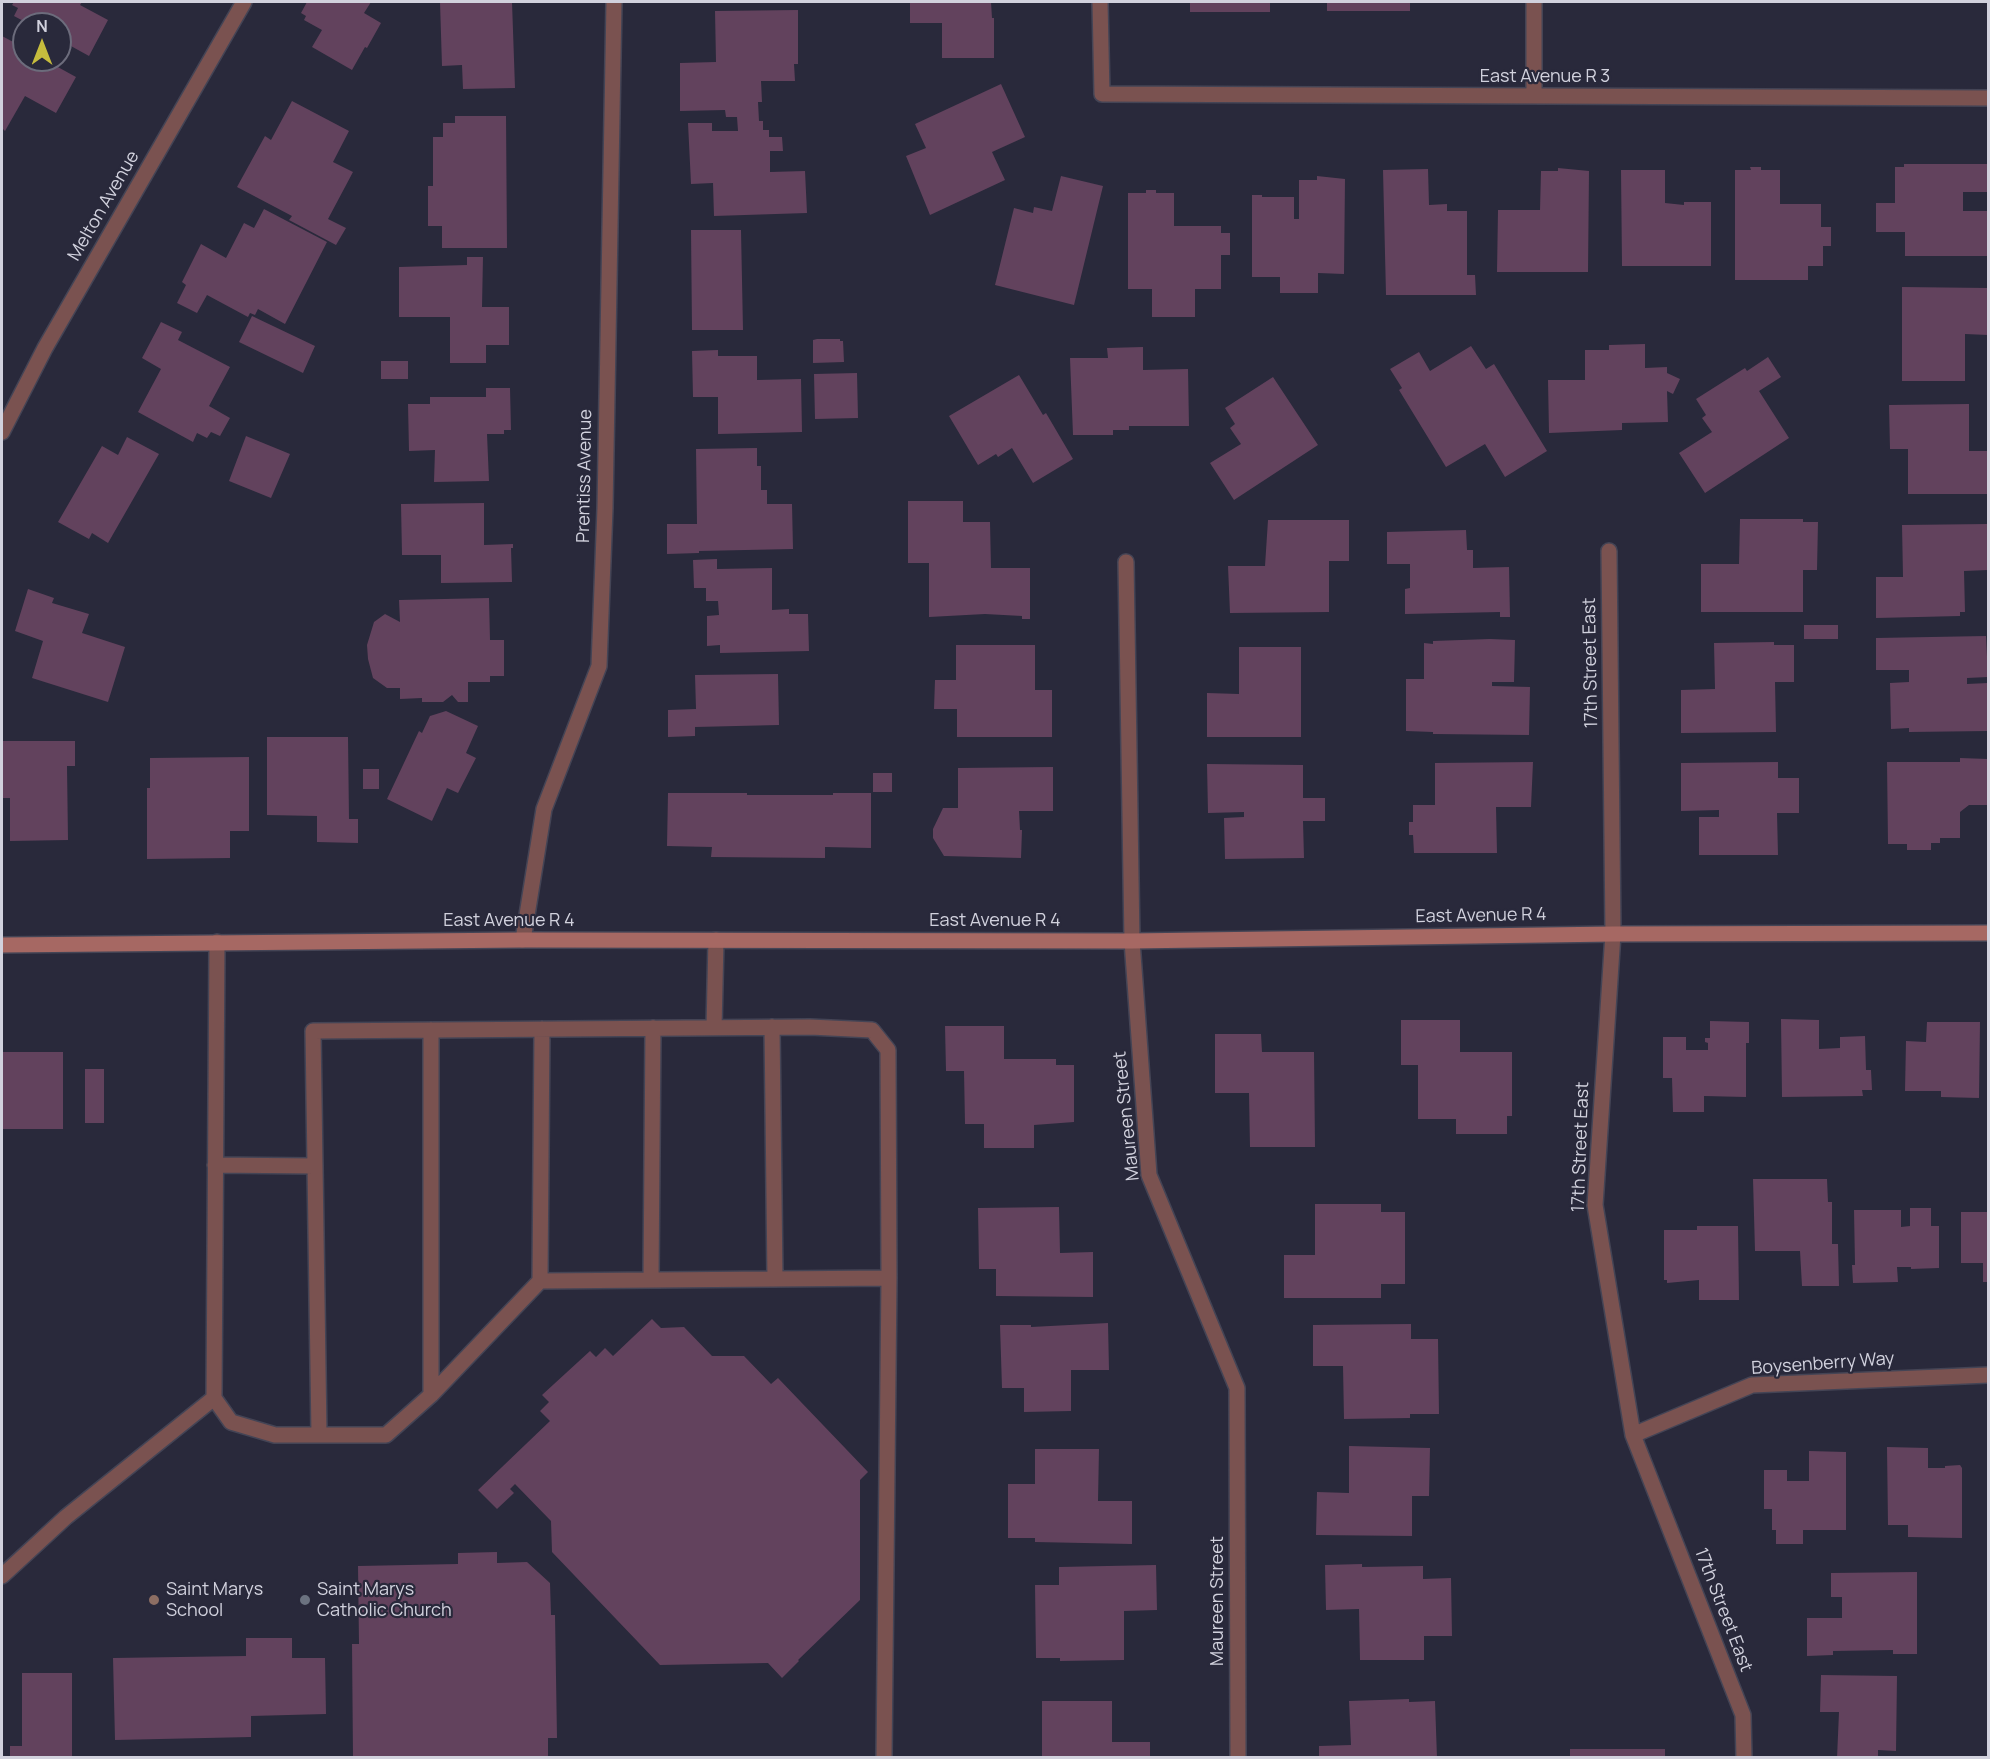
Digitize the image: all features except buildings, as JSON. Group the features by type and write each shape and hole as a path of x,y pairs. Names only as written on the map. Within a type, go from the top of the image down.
{"street":[{"name":"Melton Avenue","path":"2,432 45,348 244,2"},
{"name":"Prentiss Avenue","path":"522,940 544,809 599,666 605,508 614,2"},
{"name":"East Avenue R 3","path":"1100,2 1101,94 1989,98"},
{"path":"1534,2 1534,96"},
{"name":"17th Street East","path":"1609,551 1613,934 1595,1205 1633,1435 1743,1715 1744,1758"},
{"name":"Maureen Street","path":"1126,562 1132,941 1149,1175 1237,1388 1238,1758"},
{"name":"East Avenue R 4","path":"2,945 522,940 1132,941 1613,934 1989,933"},
{"path":"714,1028 716,940"},
{"path":"217,942 214,1398 231,1422 275,1435 386,1435 431,1395 540,1281 542,1029"},
{"path":"772,1027 775,1279"},
{"path":"320,1435 313,1031 772,1027 872,1030 888,1050 889,1278 884,1758"},
{"path":"651,1280 653,1028"},
{"path":"431,1030 431,1395"},
{"path":"216,1165 315,1166"},
{"path":"540,1281 889,1278"},
{"name":"Boysenberry Way","path":"1633,1435 1752,1385 1989,1375"},
{"path":"2,1576 66,1517 214,1398"}],"place":[{"name":"Saint Marys School","path":"154,1600"},
{"name":"Saint Marys Catholic Church","path":"305,1600"}]}
